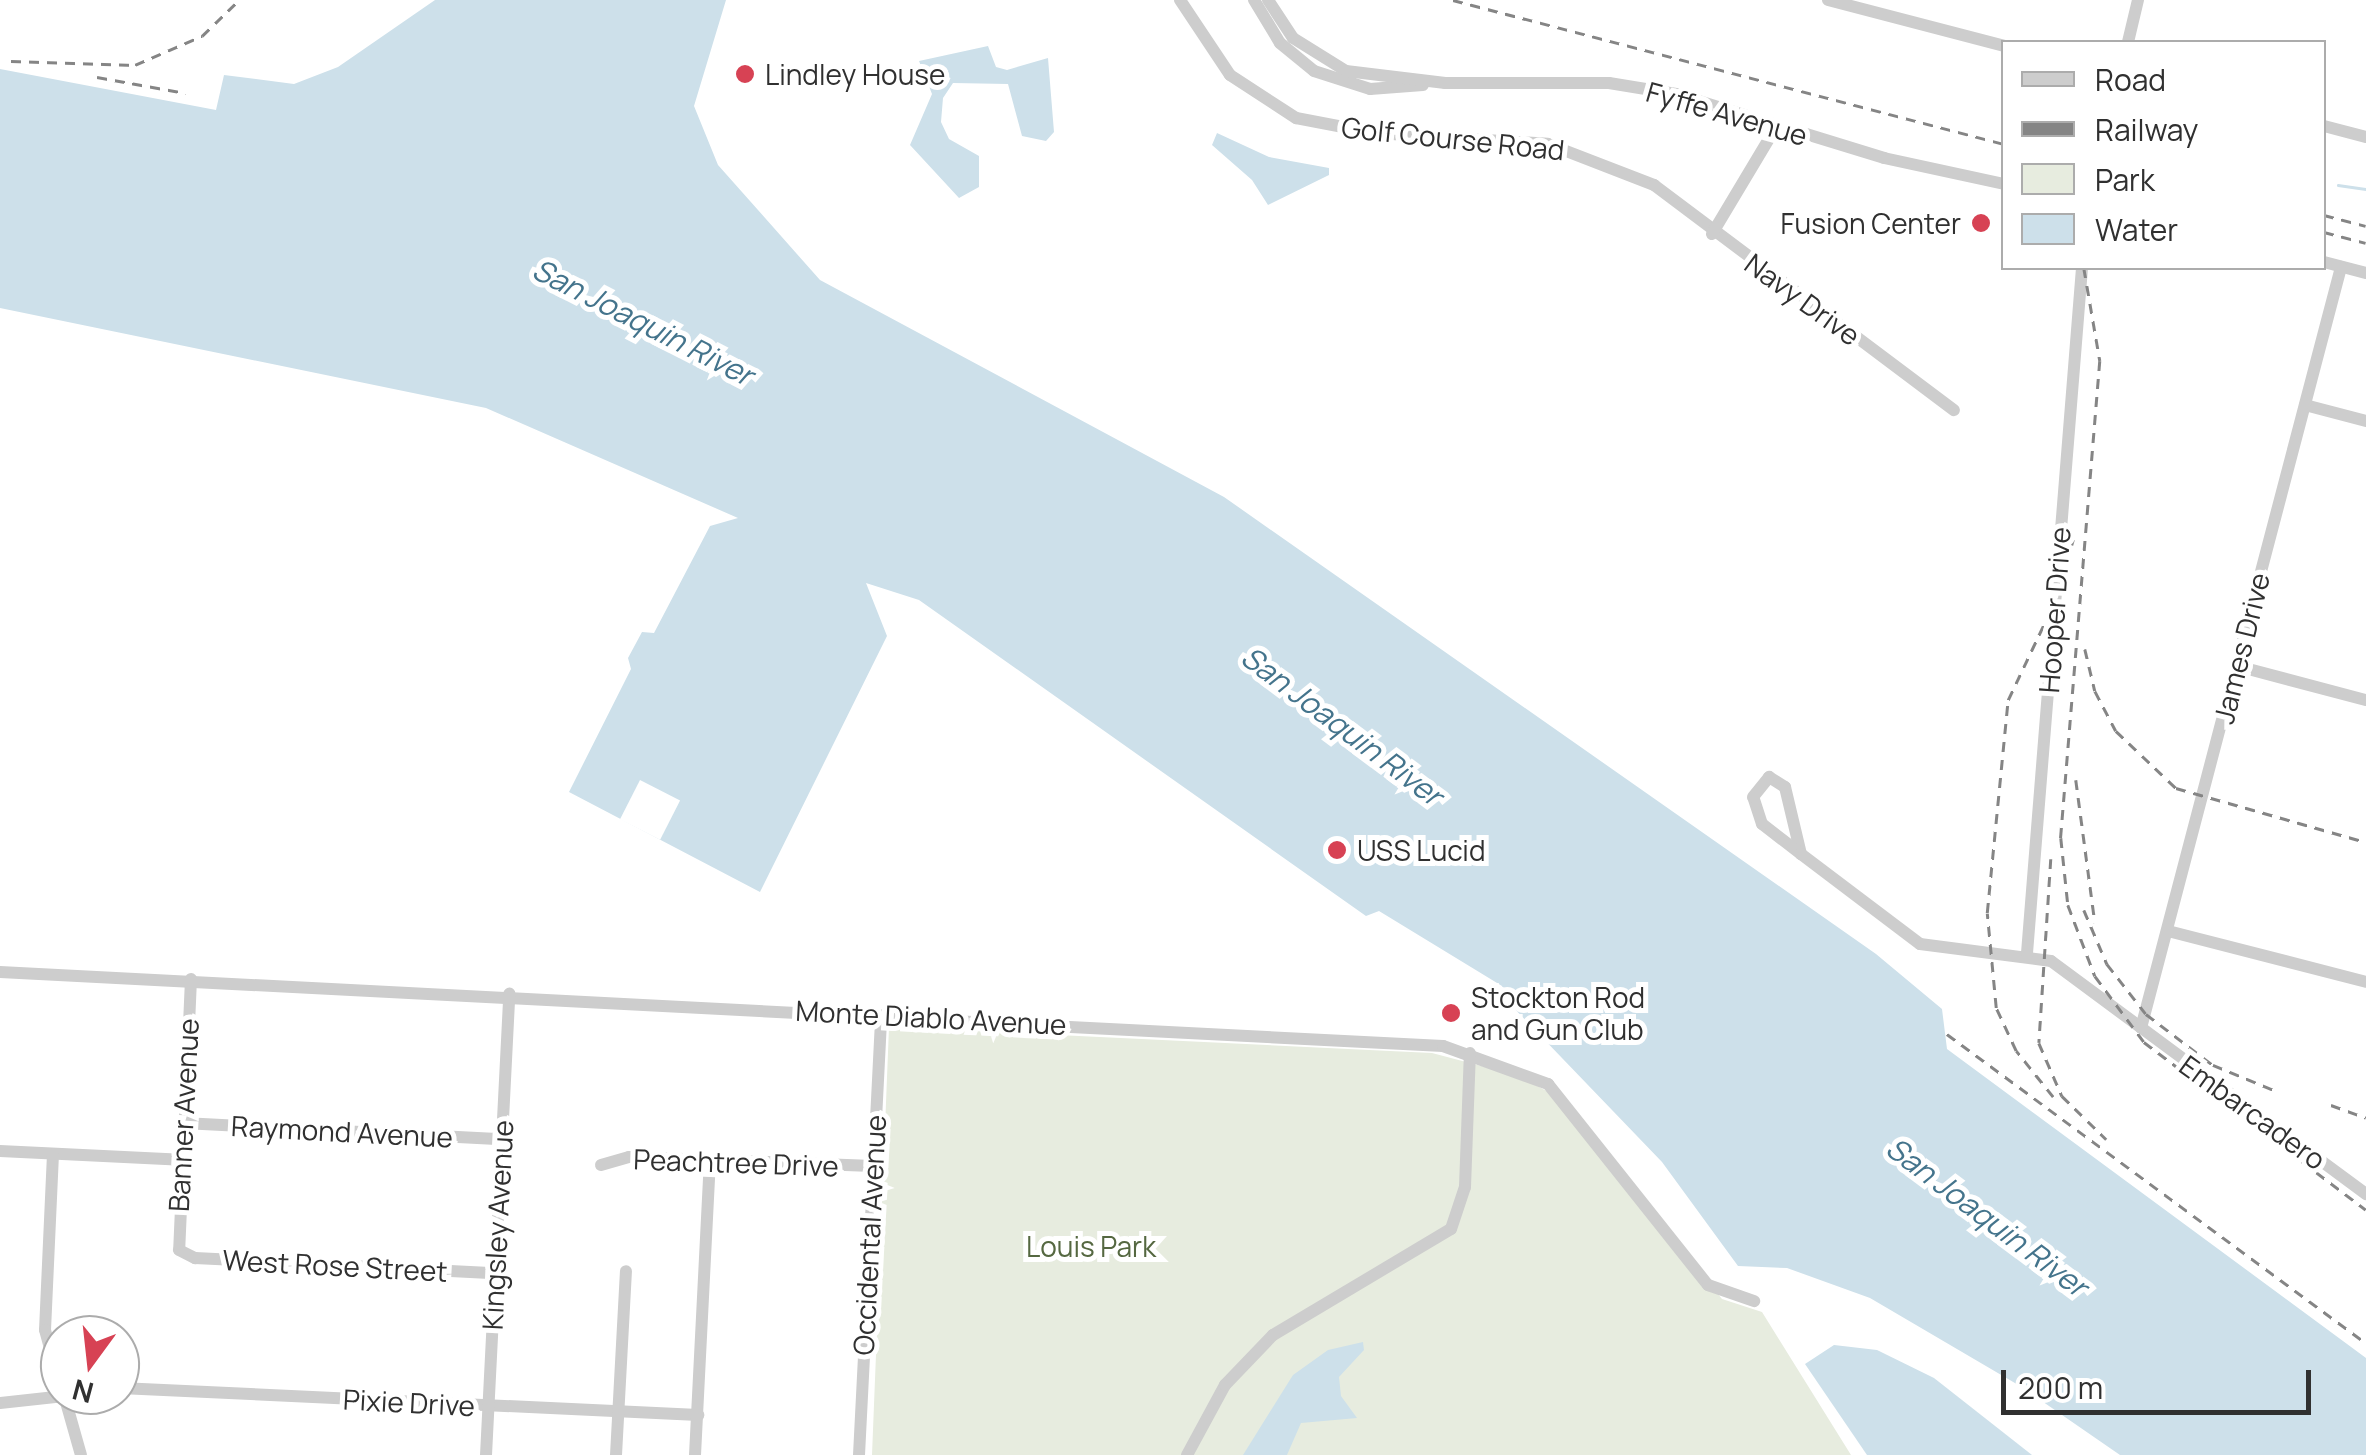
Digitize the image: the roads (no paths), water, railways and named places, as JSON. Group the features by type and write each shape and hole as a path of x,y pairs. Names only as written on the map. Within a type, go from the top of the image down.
{"street":[{"name":"Golf Course Road","path":"1180,0 1230,76 1296,118 1375,133 1548,144 1654,185"},
{"name":"Fyffe Avenue","path":"1254,0 1280,43 1329,78 1370,89 1445,82"},
{"name":"Fyffe Avenue","path":"1268,0 1294,38 1328,63 1364,75 1445,82 1609,83 1676,94 1776,128 2001,183"},
{"path":"1828,0 2001,45"},
{"path":"2128,40 2138,0"},
{"path":"2326,127 2366,137"},
{"path":"1712,234 1776,128"},
{"name":"Navy Drive","path":"1654,185 1712,234 1954,410"},
{"path":"2326,262 2366,273"},
{"name":"James Drive","path":"2141,1028 2341,266"},
{"name":"Hooper Drive","path":"2027,953 2082,270"},
{"path":"2305,405 2366,421"},
{"path":"2237,666 2366,700"},
{"path":"1801,854 1785,787 1769,777 1753,797 1762,824 1801,854 1920,944 2027,953"},
{"path":"2168,931 2366,982"},
{"name":"Embarcadero","path":"2027,953 2051,962 2366,1194"},
{"name":"Monte Diablo Avenue","path":"0,972 1376,1039 1470,1053 1536,1076 1556,1091 1708,1285 1754,1301"},
{"name":"Banner Avenue","path":"179,1250 190,979"},
{"name":"Kingsley Avenue","path":"486,1455 509,994"},
{"name":"Occidental Avenue","path":"859,1455 880,1016"},
{"path":"1188,1455 1225,1385 1272,1335 1451,1229 1464,1186 1470,1053"},
{"name":"Raymond Avenue","path":"183,1122 502,1138"},
{"path":"0,1151 181,1160"},
{"path":"46,1315 54,1154"},
{"name":"Peachtree Drive","path":"602,1165 630,1157 873,1166"},
{"path":"695,1455 710,1161"},
{"name":"West Rose Street","path":"179,1250 195,1258 494,1273"},
{"path":"616,1455 626,1271"},
{"name":"Pixie Drive","path":"140,1389 698,1415"},
{"path":"0,1404 40,1399"},
{"path":"70,1415 81,1455"}],"water":[{"name":"San Joaquin River","path":"435,0 726,0 694,106 718,165 820,280 1224,497 1876,954 1942,1009 1947,1049 2366,1358 2366,1455 2120,1455 2020,1386 1870,1298 1787,1268 1738,1266 1662,1162 1509,1003 1502,986 1379,911 1366,916 919,600 866,583 887,636 760,892 569,792 631,669 628,658 642,632 654,633 710,526 738,518 486,408 0,308 0,69 216,110 224,75 294,84 338,67"},
{"path":"988,46 996,67 1007,70 1048,58 1054,132 1046,141 1022,136 1008,84 953,83 943,98 941,122 949,139 979,156 979,187 959,198 910,145 932,94 919,61"},
{"path":"1217,133 1269,157 1329,168 1329,175 1268,205 1252,180 1212,145"},
{"path":"1363,1342 1364,1350 1339,1377 1341,1396 1357,1418 1301,1423 1287,1455 1243,1455 1293,1375 1328,1350"},
{"path":"1834,1345 1877,1350 1934,1378 2032,1455 1867,1455 1805,1364"}],"waterway":[{"path":"2338,185 2366,189"}],"railway":[{"path":"11,61 135,65 202,36 239,0"},
{"path":"1453,0 2001,143"},
{"path":"97,77 186,93"},
{"path":"2326,216 2366,226"},
{"path":"2326,233 2366,243"},
{"path":"2084,270 2100,361 2061,838 2068,905 2095,976 2144,1042 2366,1210"},
{"path":"2053,1097 2016,1051 1996,1008 1987,913 2008,700 2055,601 2073,540"},
{"path":"2085,649 2095,691 2116,731 2176,788 2366,842"},
{"path":"2076,780 2095,923"},
{"path":"2051,859 2039,1043 2062,1096 2106,1139"},
{"path":"2084,910 2107,964 2146,1014 2213,1065 2276,1091"},
{"path":"1947,1034 2366,1343"},
{"path":"2331,1105 2366,1118"}],"place":[{"name":"Lindley House","path":"745,74"},
{"name":"Fusion Center","path":"1981,223"},
{"name":"USS Lucid","path":"1337,850"},
{"name":"Stockton Rod and Gun Club","path":"1451,1013"}],"park label":[{"name":"Louis Park","path":"1091,1246"}]}
